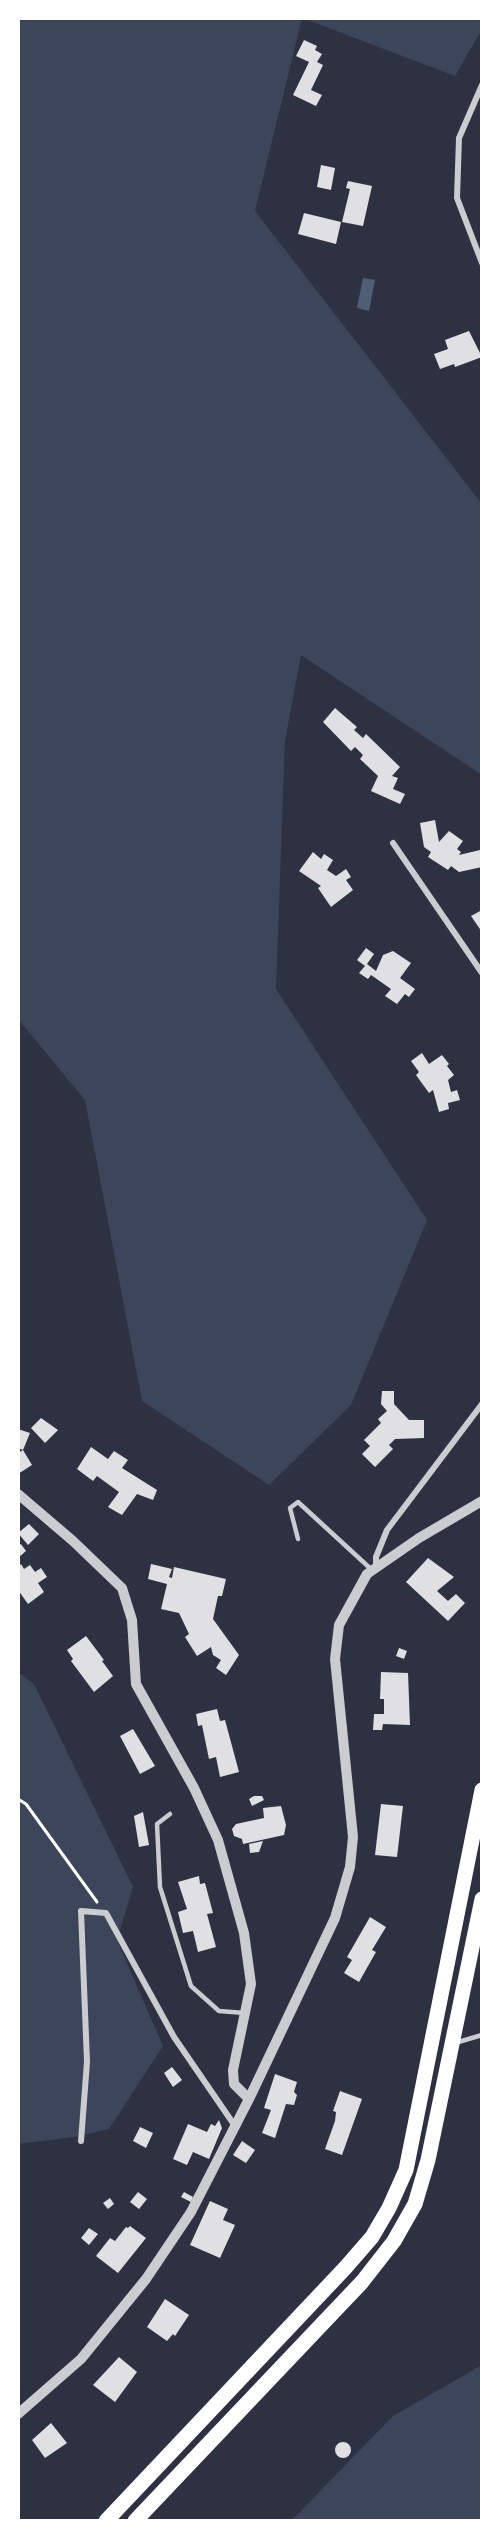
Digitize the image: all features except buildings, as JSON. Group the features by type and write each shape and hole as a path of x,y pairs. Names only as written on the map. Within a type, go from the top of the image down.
{"main road":[{"path":"106,2521 346,2267 372,2237 388,2208 406,2170 482,1790"},
{"path":"135,2521 362,2282 394,2241 415,2204 428,2160 482,1899"}],"street":[{"path":"482,85 459,138 457,198 482,263"},
{"path":"393,843 482,973"},
{"path":"374,1569 376,1557 387,1530 482,1404"},
{"path":"18,1494 122,1588 132,1620 136,1684 194,1788 218,1840 244,1933 251,1984 233,2070 234,2084 249,2099"},
{"path":"18,2414 81,2359 146,2280 191,2212 249,2099 335,1918 350,1867 353,1837 335,1659 339,1625 367,1574 419,1538 482,1501"},
{"path":"81,2141 87,2062 81,1911 106,1913 174,2037 235,2126"}],"lane":[{"path":"297,1539 290,1508 298,1502 374,1569"},
{"path":"171,1814 157,1824 160,1887 191,1986 219,2011 245,2013"},
{"path":"452,2043 482,2035"}],"path":[{"path":"18,1799 26,1804 106,1913"}],"shaded area":[{"path":"18,18 302,18 255,211 482,504 482,775 301,655 285,741 276,989 427,1220 351,1405 269,1485 142,1401 85,1100 18,1019"},
{"path":"302,18 482,18 482,29 455,76"},
{"path":"363,278 375,280 369,311 357,308"},
{"path":"18,1672 34,1684 133,1887 117,1940 163,2046 109,2129 74,2137 18,2144"},
{"path":"482,2365 482,2521 291,2521 393,2416"}]}
